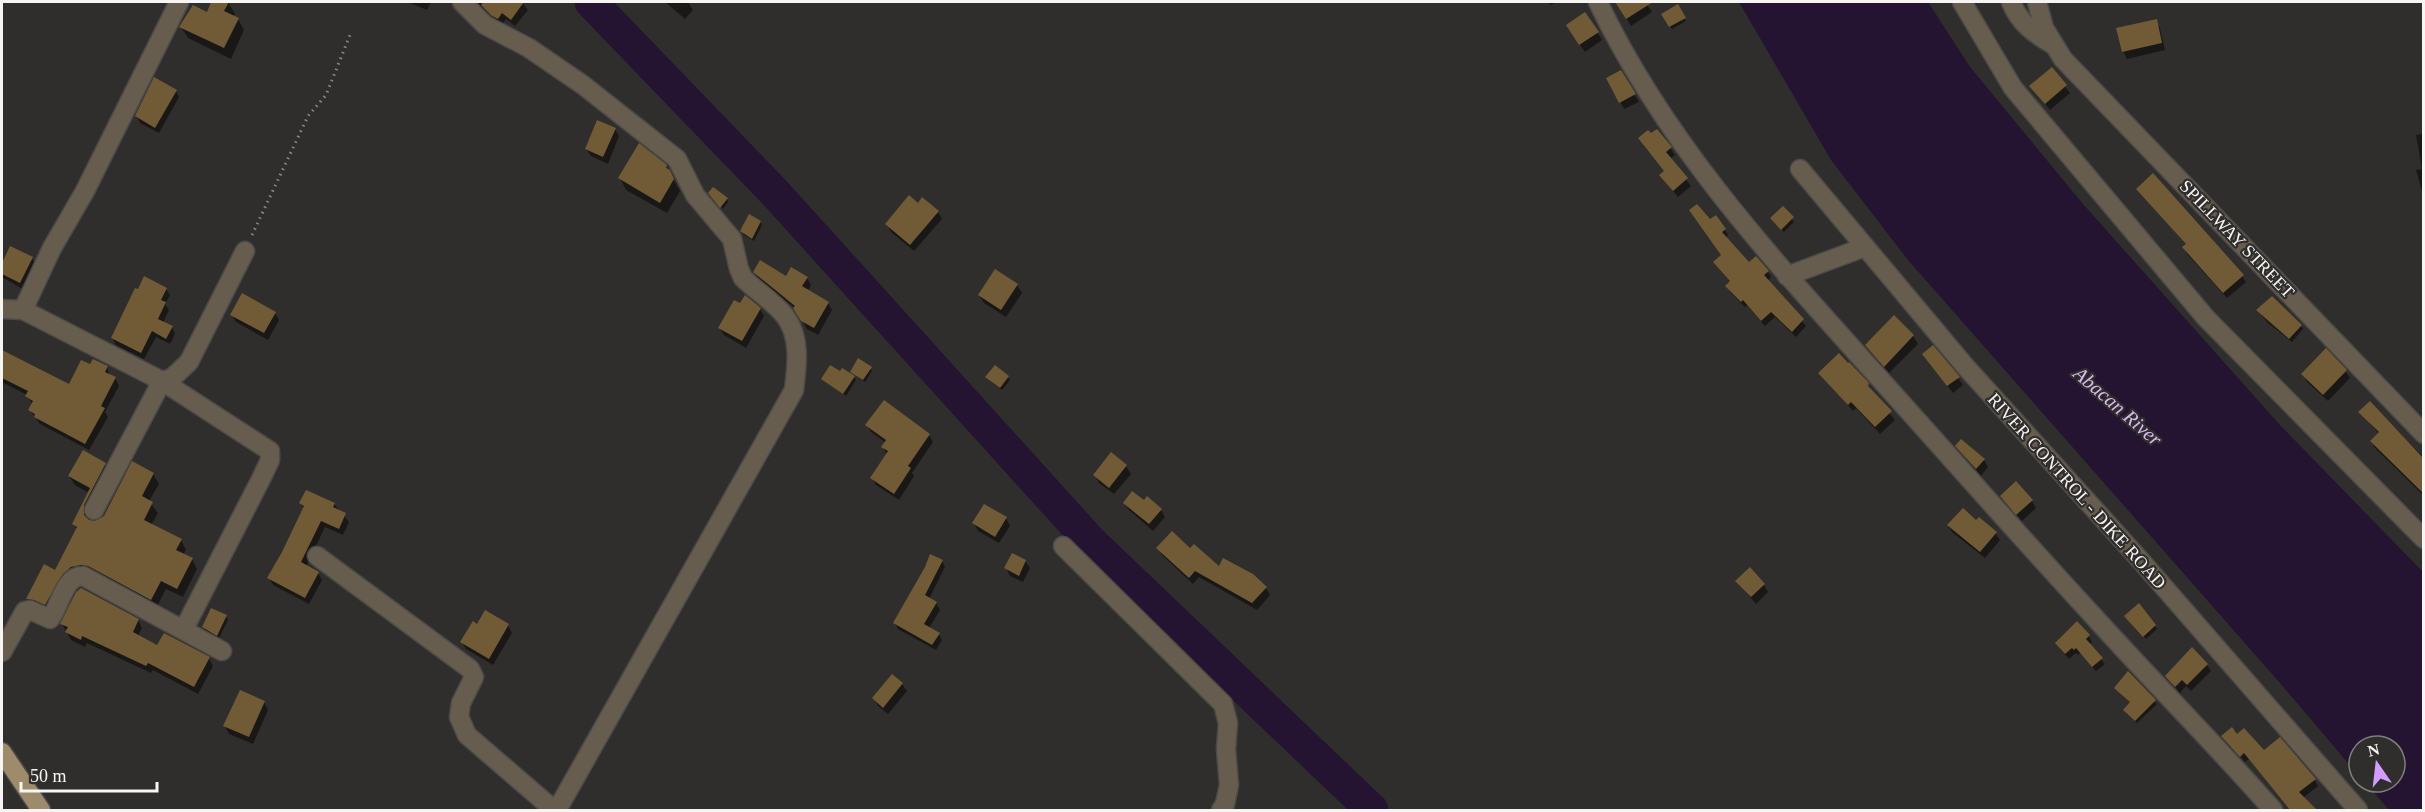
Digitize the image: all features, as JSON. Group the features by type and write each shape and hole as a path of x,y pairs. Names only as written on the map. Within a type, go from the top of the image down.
{"main road":[{"path":"2,752 41,810"}],"street":[{"path":"23,310 52,248 85,191 179,2"},
{"path":"317,556 470,669 474,677 461,703 459,717 467,735 555,810 794,390 797,368 796,343 792,328 785,316 743,278 732,239 695,195 677,159 530,48 484,25 462,2"},
{"path":"1598,2 1661,116 1787,276 2020,537 2274,810"},
{"path":"1962,2 2013,88 2206,318 2424,539"},
{"path":"2011,2 2014,10 2031,32 2052,44"},
{"path":"2037,2 2041,20 2052,44"},
{"name":"SPILLWAY STREET","path":"2052,44 2063,59 2424,434"},
{"name":"RIVER CONTROL - DIKE ROAD","path":"1800,170 1965,366 2142,562 2358,810"},
{"path":"1787,276 1865,247"},
{"path":"94,510 162,381 172,378 189,362 245,251"},
{"path":"2,309 23,310 162,381 270,451 270,460 262,477 184,629"},
{"path":"1063,546 1223,704 1228,723 1226,748 1229,785 1225,804 1221,810"},
{"path":"2,652 25,611 30,610 50,619 70,580 79,576 83,576 222,651"}],"path":[{"path":"245,251 308,116 326,95 350,34"}],"water":[{"name":"Abacan River","path":"1739,2 1928,2 1970,67 2083,204 2279,424 2423,572 2423,810 2389,810 2375,794 2407,794 2407,734 2347,734 2347,762 1908,260 1831,160"}],"building":[{"path":"211,2 229,2 224,11 239,18 224,48 179,27 193,5 207,12"},
{"path":"483,2 524,2 511,20 502,13 498,19 492,16 481,5"},
{"path":"1615,2 1653,2 1626,19"},
{"path":"1678,4 1686,18 1669,27 1661,14"},
{"path":"1585,12 1599,32 1579,45 1566,25"},
{"path":"2157,19 2162,43 2122,52 2116,28"},
{"path":"2052,67 2067,85 2045,104 2029,86"},
{"path":"1621,70 1636,94 1619,103 1606,78"},
{"path":"154,77 177,90 155,128 135,116"},
{"path":"597,120 616,128 603,157 585,149"},
{"path":"1657,129 1672,147 1666,152 1688,178 1673,191 1659,175 1664,171 1638,138 1648,130 1651,133"},
{"path":"639,143 667,165 666,168 670,170 674,179 660,203 618,178"},
{"path":"2153,173 2244,275 2223,293 2182,247 2186,244 2136,189"},
{"path":"713,187 728,198 720,208 708,193"},
{"path":"909,195 918,203 922,197 939,211 910,245 885,224"},
{"path":"1697,204 1710,219 1716,215 1726,229 1722,232 1749,262 1756,256 1769,271 1764,275 1804,319 1792,332 1771,312 1761,321 1743,300 1741,302 1725,286 1730,281 1713,262 1721,255 1689,210"},
{"path":"1783,206 1794,217 1781,230 1770,218"},
{"path":"749,214 761,221 752,239 740,231"},
{"path":"10,246 33,257 20,283 2,274 2,263"},
{"path":"760,260 786,276 791,267 808,277 802,286 829,302 814,328 801,321 793,308 795,306 753,272"},
{"path":"995,269 1018,284 1001,310 978,295"},
{"path":"144,276 167,288 161,300 166,302 158,319 173,326 166,339 152,331 141,353 111,338 135,288 138,289"},
{"path":"242,293 276,312 264,333 230,315"},
{"path":"745,295 761,308 742,341 718,328 734,300 740,303"},
{"path":"2272,296 2302,325 2289,339 2256,310"},
{"path":"1894,315 1914,335 1884,367 1865,345"},
{"path":"1933,345 1960,377 1947,386 1922,354"},
{"path":"2326,348 2347,370 2323,395 2301,374"},
{"path":"2,350 69,384 81,360 90,364 93,359 108,366 105,372 116,377 101,406 105,408 85,444 34,417 35,414 28,410 33,401 25,396 28,391 2,378"},
{"path":"1839,353 1869,383 1868,386 1892,411 1875,427 1851,402 1848,405 1818,373"},
{"path":"858,358 872,367 863,380 850,372"},
{"path":"830,365 840,371 842,368 855,376 843,394 821,379"},
{"path":"995,365 1009,376 1000,388 985,377"},
{"path":"884,400 930,434 908,466 911,468 894,494 870,478 888,451 881,447 886,440 865,425"},
{"path":"2370,401 2424,459 2424,494 2370,441 2379,432 2358,412"},
{"path":"1961,439 1985,459 1976,469 1955,446"},
{"path":"83,450 106,463 84,505 84,515 89,520 95,521 104,516 132,461 154,473 142,496 153,502 144,520 182,539 176,550 193,558 177,589 161,581 151,600 88,566 81,565 71,567 63,574 45,605 26,599 44,564 55,570 77,527 72,524 90,488 68,476"},
{"path":"1111,452 1127,465 1109,488 1093,475"},
{"path":"2016,481 2033,500 2016,515 2000,496"},
{"path":"306,490 335,503 333,507 346,513 339,529 321,521 301,562 319,572 305,598 267,578 304,506 299,503"},
{"path":"1132,491 1144,500 1147,496 1162,509 1149,524 1123,503"},
{"path":"984,504 1007,517 995,537 972,523"},
{"path":"1963,508 1976,520 1979,517 1997,532 1980,552 1947,525"},
{"path":"1172,531 1190,548 1194,544 1219,566 1223,558 1253,574 1267,587 1252,603 1195,571 1189,578 1156,548"},
{"path":"1012,553 1026,560 1019,576 1004,568"},
{"path":"930,554 943,560 925,595 937,602 924,624 940,633 932,645 893,623"},
{"path":"1750,567 1765,584 1751,597 1735,581"},
{"path":"81,588 139,619 133,632 157,645 164,633 210,657 194,687 148,663 146,666 82,636 81,640 65,632 68,627 60,624 76,592"},
{"path":"2139,603 2156,625 2143,637 2124,616"},
{"path":"211,608 227,615 217,636 202,627"},
{"path":"485,610 509,624 489,659 460,642 473,621 477,624"},
{"path":"2077,621 2090,635 2086,639 2103,658 2092,667 2076,648 2074,650 2072,648 2065,654 2055,643"},
{"path":"2192,647 2208,664 2187,685 2182,680 2175,687 2165,676"},
{"path":"2128,671 2156,700 2135,721 2123,710 2130,702 2114,688"},
{"path":"892,674 903,683 883,708 872,698"},
{"path":"240,690 265,701 249,737 223,726"},
{"path":"2232,727 2237,734 2244,728 2264,750 2280,737 2316,779 2299,792 2317,810 2290,810 2244,753 2240,757 2221,736"}],"waterway":[{"path":"591,2 776,194 1091,542 1372,810"}]}
